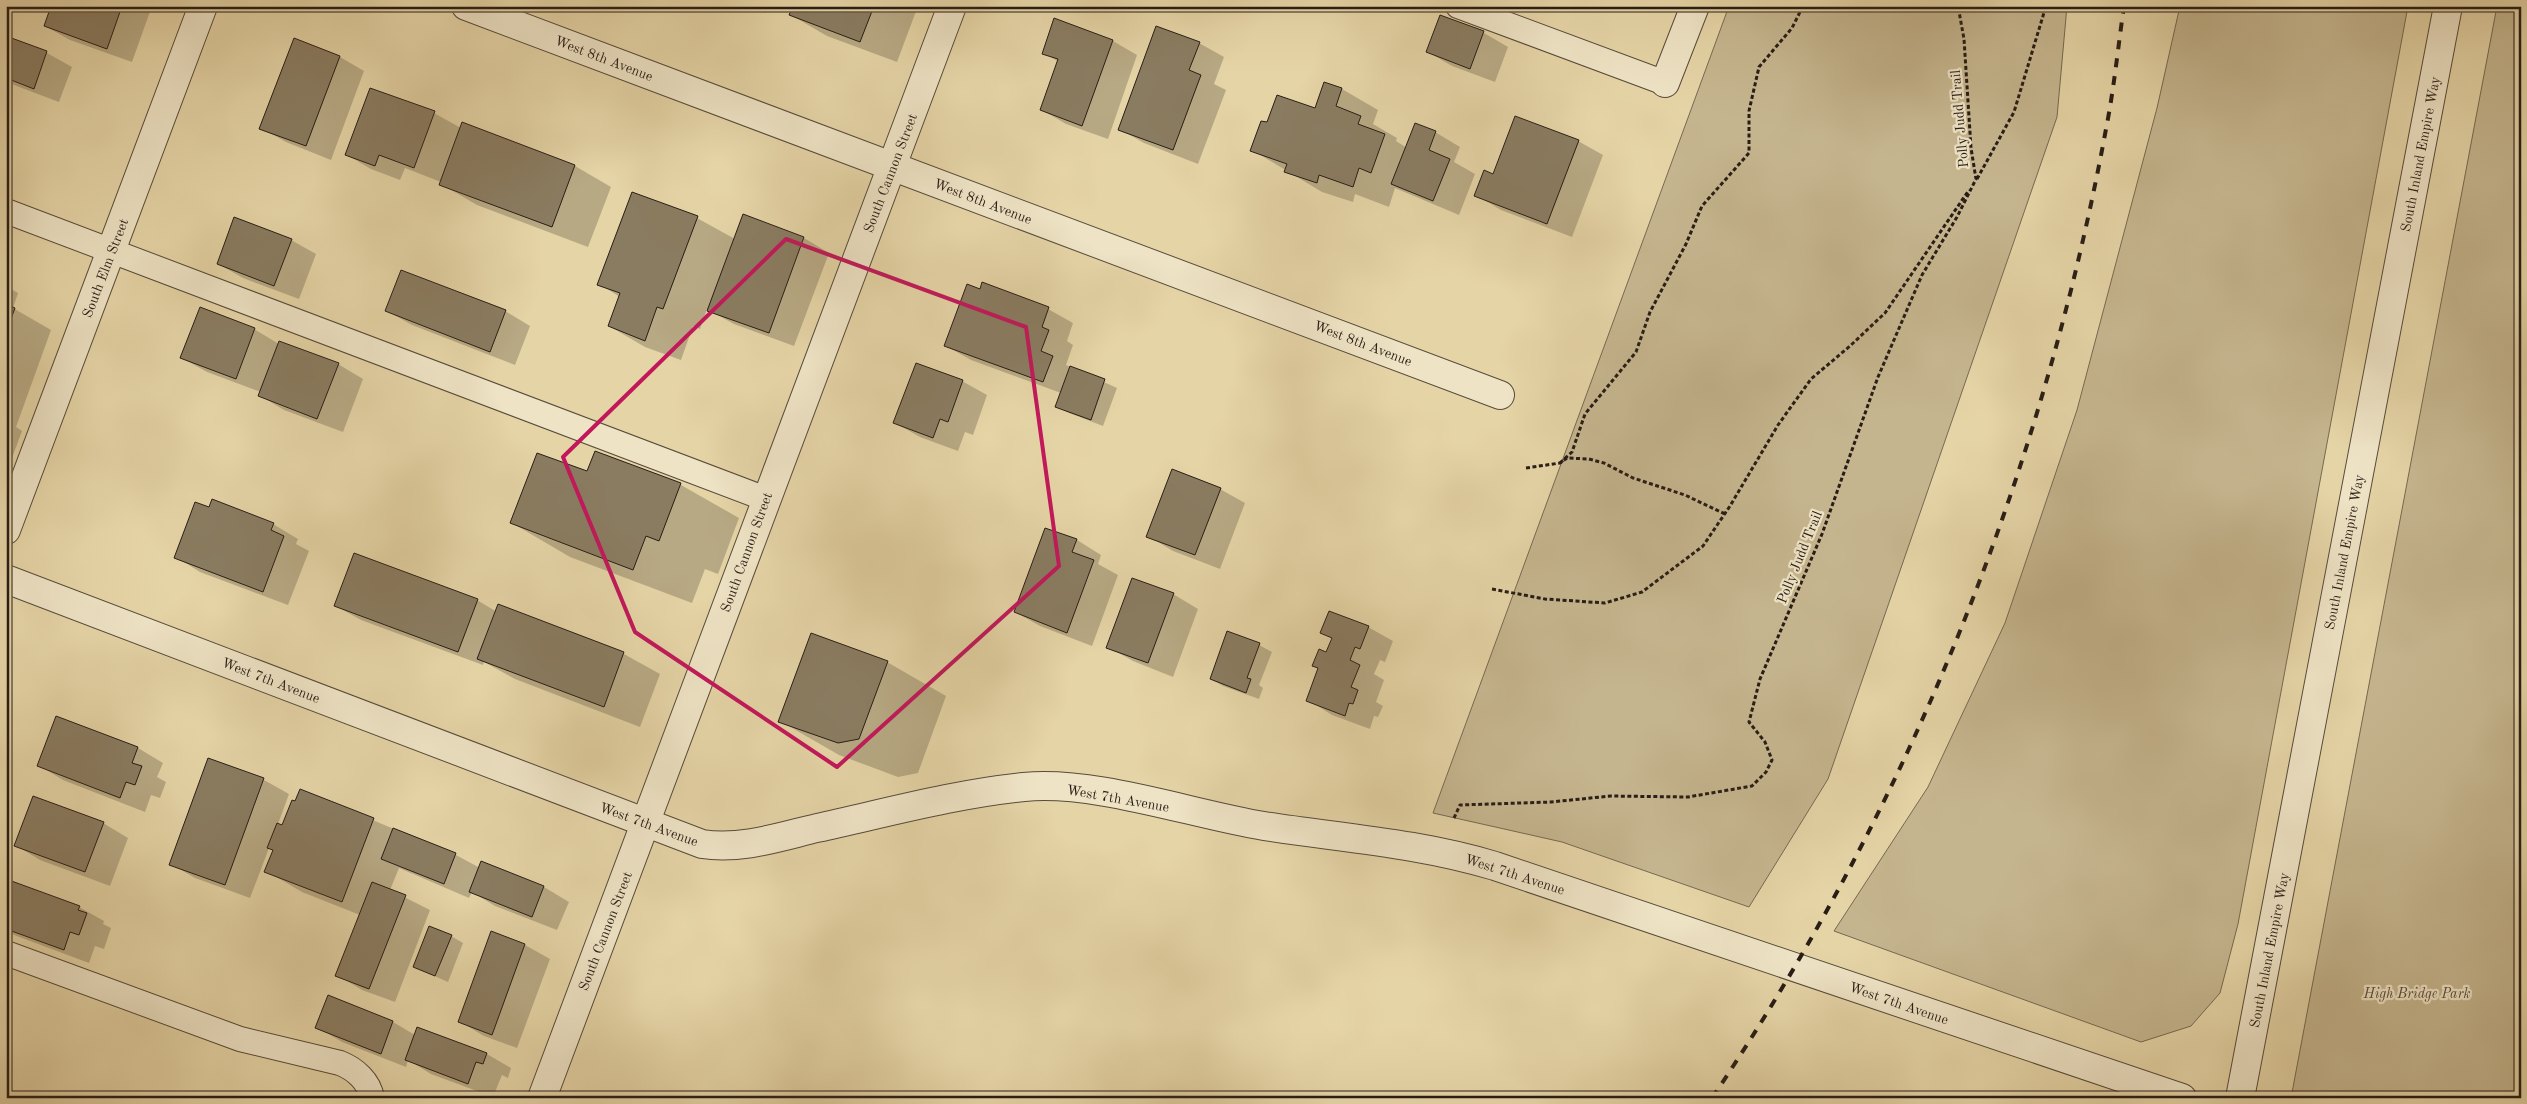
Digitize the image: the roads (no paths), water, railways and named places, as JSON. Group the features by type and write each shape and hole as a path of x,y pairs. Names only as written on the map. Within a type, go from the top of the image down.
{"street":[{"name":"South Elm Street","path":"6,530 203,6"},
{"name":"West 8th Avenue","path":"466,6 1500,395"},
{"name":"South Cannon Street","path":"542,1098 952,6"},
{"path":"1665,83 1695,6"},
{"name":"South Inland Empire Way","path":"2240,1098 2448,6"},
{"name":"West 7th Avenue","path":"6,579 702,844 734,846 988,791 1027,787 1064,788 1107,793 1263,826 1440,851 1495,866 2182,1098"}],"lane":[{"path":"1458,6 1665,83"},
{"path":"6,211 766,499"},
{"path":"6,953 240,1039 340,1063 349,1067 363,1080 372,1098"}],"railway":[{"path":"1712,1098 1783,987 1848,872 1906,754 1959,634 2005,511 2045,385 2079,258 2109,114 2124,6"}],"park label":[{"name":"High Bridge Park","path":"2417,993"}]}
